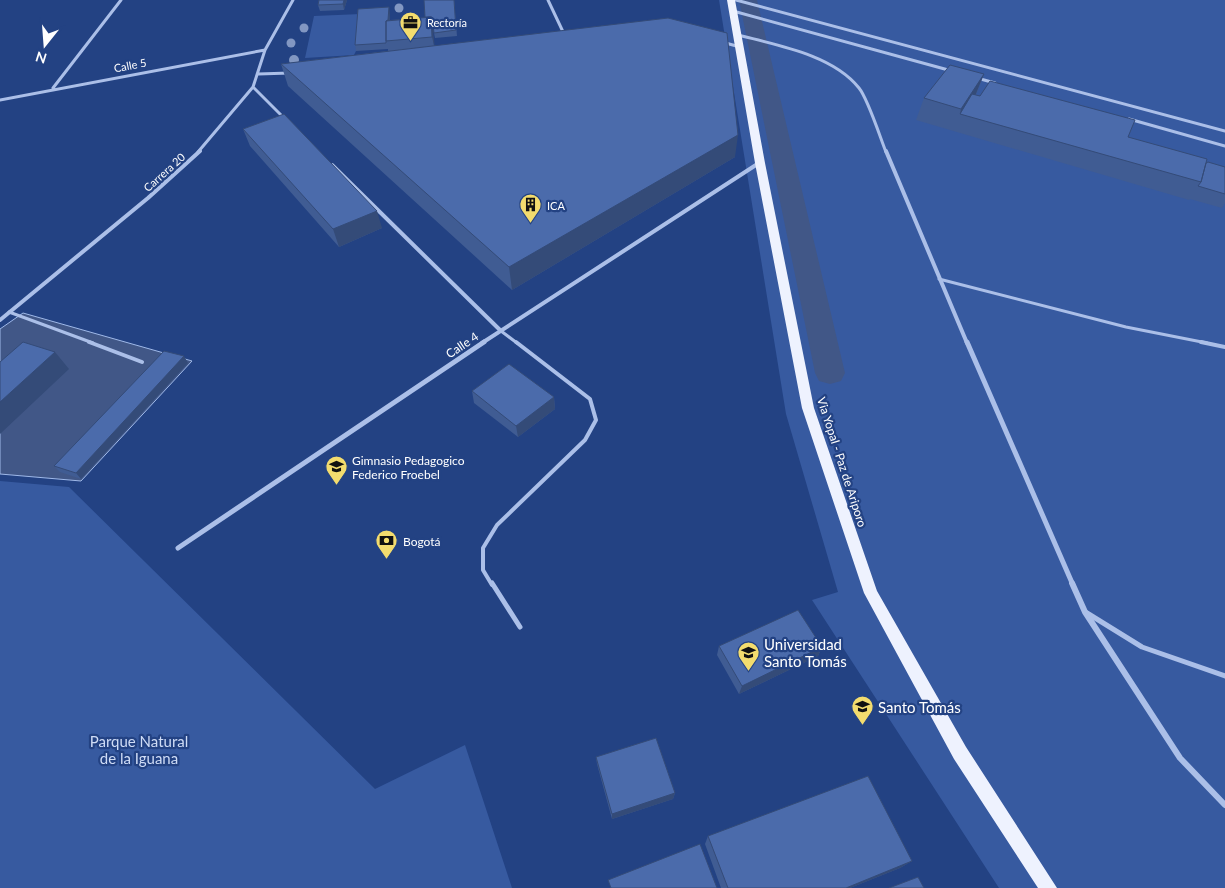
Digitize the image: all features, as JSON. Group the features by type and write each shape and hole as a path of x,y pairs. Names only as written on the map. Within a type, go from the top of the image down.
{"main road":[{"name":"Via Yopal - Paz de Ariporo","path":"733,5 760,163 808,408 871,593 960,753 1048,888"}],"street":[{"path":"53,89 121,0"},
{"name":"Carrera 20","path":"0,320 148,198 195,155 254,87 264,50 293,0"},
{"path":"548,0 568,41"},
{"path":"733,5 790,14 1225,131"},
{"path":"733,5 794,27 962,74"},
{"path":"721,42 739,39 798,51 837,68 860,89 939,279 1085,612 1180,758 1225,805"},
{"name":"Calle 5","path":"0,100 264,50"},
{"path":"258,74 298,72"},
{"path":"971,76 999,84"},
{"path":"254,87 289,122"},
{"path":"1122,117 1225,146"},
{"name":"Calle 4","path":"178,548 501,330 760,163"},
{"path":"331,164 501,330"}],"lane":[{"path":"939,279 1126,327 1225,348"},
{"path":"9,312 142,362"},
{"path":"501,330 590,399 596,420 585,440 497,526 483,548 483,570 520,627"},
{"path":"1085,612 1142,647 1225,676"}],"green space":[{"path":"719,0 1225,0 1225,888 999,888 812,600 838,592 786,414"},
{"path":"361,14 354,55 305,58 314,16"},
{"name":"Parque Natural de la Iguana","path":"0,481 69,487 375,789 465,745 512,888 0,888"}],"shaded area":[{"path":"23,313 192,361 81,481 0,474 0,329"}],"building":[{"path":"319,0 344,0 343,4 318,5"},
{"path":"424,0 454,0 456,30 434,33 432,17 425,17"},
{"path":"389,7 388,20 386,21 386,43 355,45 358,9"},
{"path":"431,17 432,37 386,41 386,21"},
{"name":"ICA","path":"668,18 727,33 738,135 509,267 281,64"},
{"path":"950,65 984,74 961,109 924,98"},
{"path":"990,81 1135,120 1128,137 1207,159 1201,182 960,114 972,94 980,96"},
{"path":"284,114 377,211 333,229 243,129"},
{"path":"1208,162 1225,167 1225,194 1198,186"},
{"path":"23,342 55,352 0,402 0,362"},
{"path":"164,351 184,356 76,473 54,466"},
{"path":"509,364 554,397 516,426 472,391"},
{"path":"798,610 822,647 742,686 719,646"},
{"path":"656,738 675,793 612,814 596,757"},
{"path":"868,776 912,861 846,888 728,888 708,836"},
{"path":"700,844 717,888 611,888 608,880"},
{"path":"918,877 924,888 889,888"}],"waterway":[{"path":"748,0 830,373"}],"place":[{"name":"Rectoría","path":"411,41"},
{"name":"ICA","path":"531,224"},
{"name":"Gimnasio Pedagogico Federico Froebel","path":"336,486"},
{"name":"Bogotá","path":"387,560"},
{"name":"Universidad Santo Tomás","path":"748,672"},
{"name":"Santo Tomás","path":"862,726"}]}
